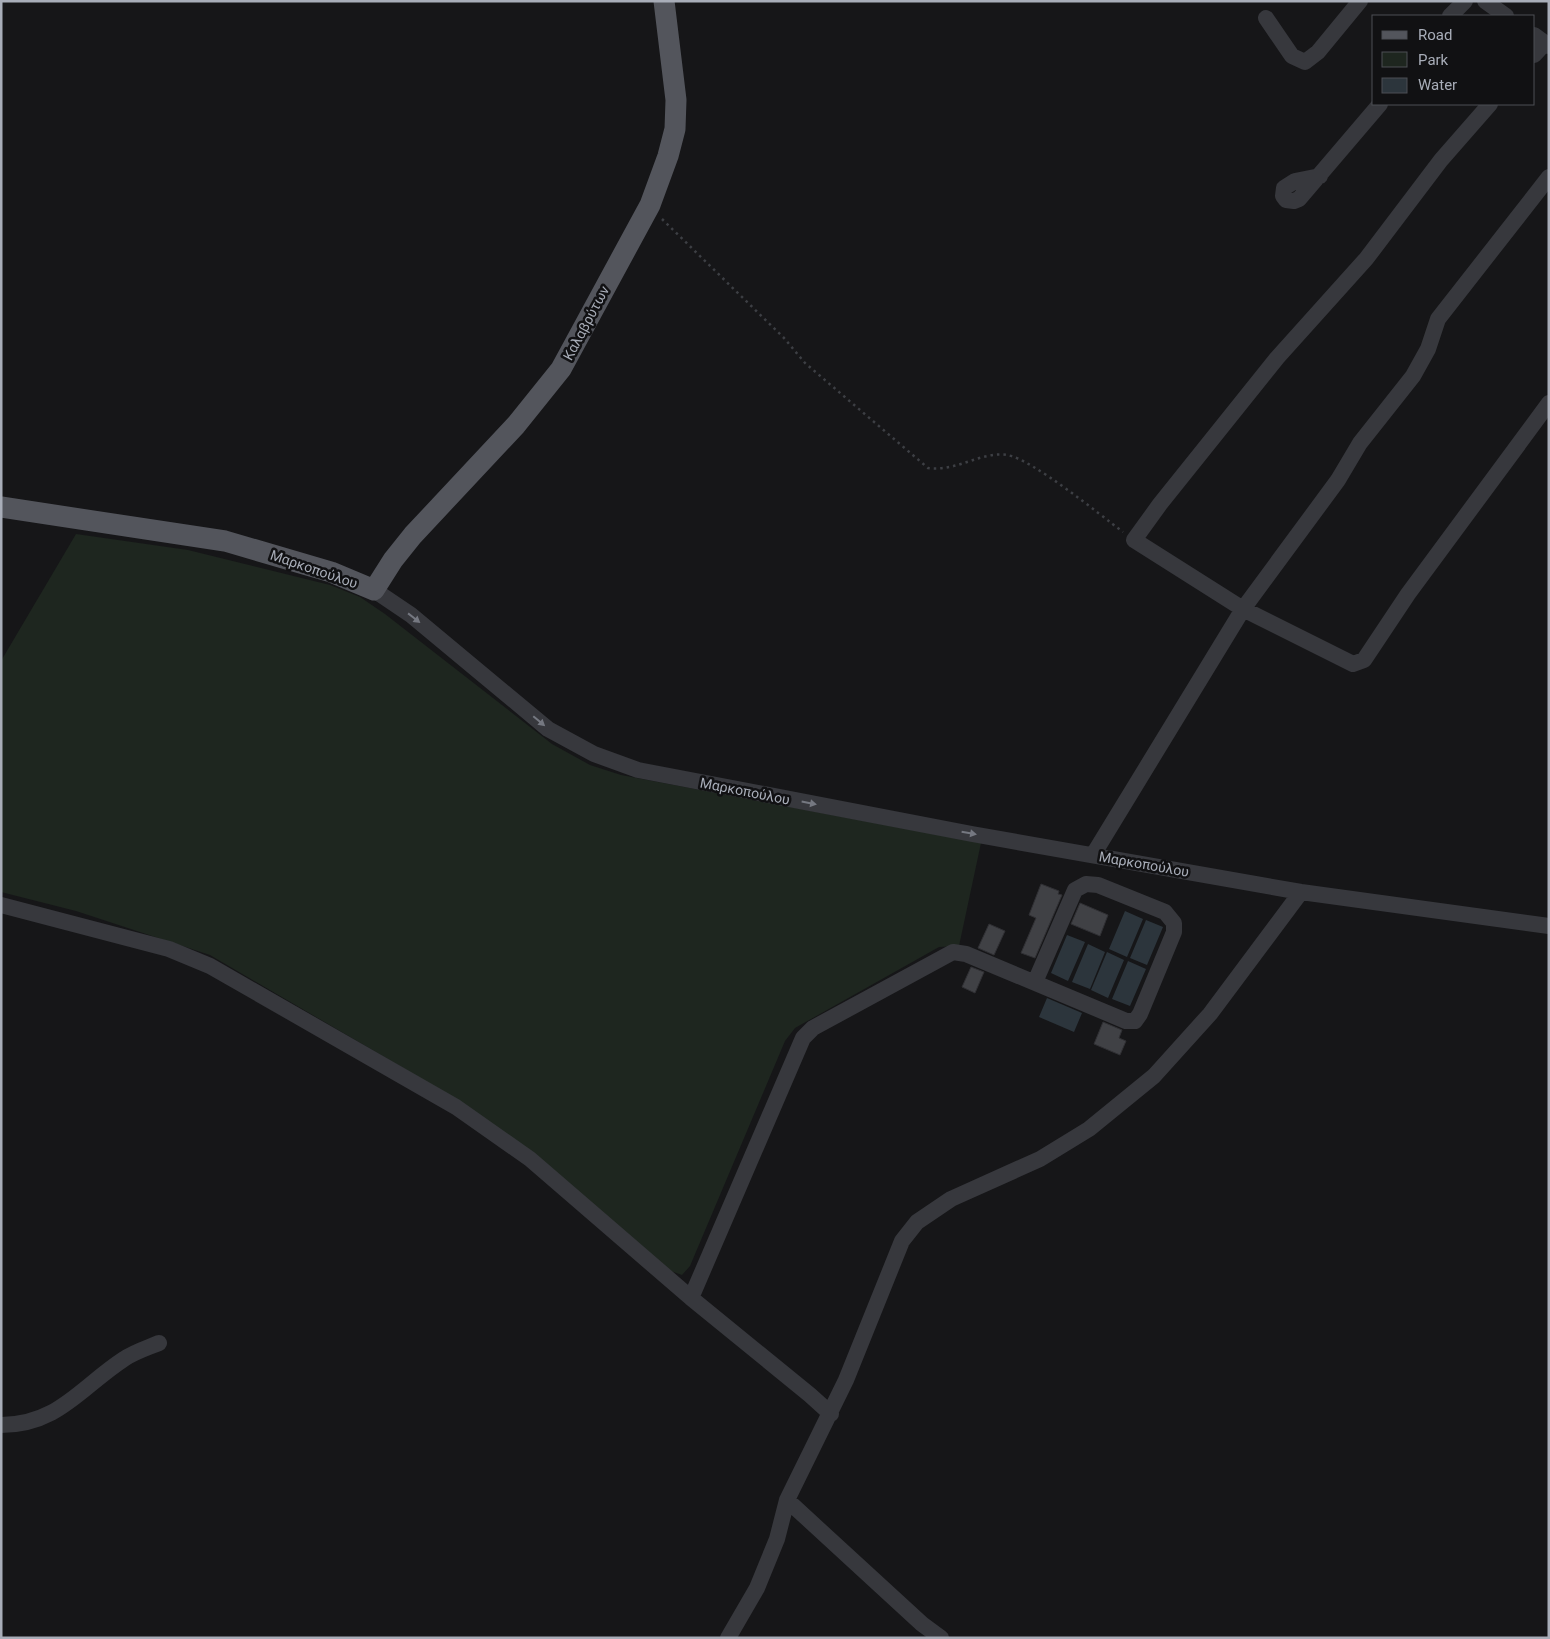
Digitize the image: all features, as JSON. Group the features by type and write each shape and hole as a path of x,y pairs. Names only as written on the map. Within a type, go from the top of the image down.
{"main road":[{"name":"Καλαβρύτων","path":"374,590 413,535 516,425 560,369 650,205 668,156 675,129 676,100 664,1"},
{"name":"Μαρκοπούλου","path":"1,507 225,542 332,572 374,590"}],"street":[{"path":"1266,18 1292,56 1305,62 1318,52 1360,1"},
{"path":"1448,1 1450,15"},
{"path":"1451,15 1465,1"},
{"path":"1485,1 1505,15"},
{"path":"1535,53 1542,42"},
{"path":"1320,176 1379,105"},
{"path":"1489,105 1441,160 1366,259 1277,358 1160,504 1134,540 1243,608 1354,664 1364,660 1408,594 1549,403"},
{"path":"1092,855 1243,608 1338,480 1360,443 1413,376 1428,349 1438,319 1549,177"},
{"name":"Μαρκοπούλου","path":"374,590 411,615 548,729 594,754 630,767 800,802 1301,892 1549,926"},
{"path":"691,1298 803,1038 813,1028 953,952 966,954 1126,1021 1135,1021 1140,1014 1174,932 1174,923 1165,912 1098,885 1086,884 1075,890 1034,982"},
{"path":"728,1638 757,1588 777,1539 787,1500 831,1414 902,1241 917,1222 951,1198 1048,1154 1089,1129 1154,1076 1210,1014 1301,892"},
{"path":"1,905 169,949 210,966 456,1107 530,1159 691,1298 831,1414"},
{"path":"1,1425 20,1425 45,1417 65,1406 124,1359 159,1343"},
{"path":"787,1500 922,1624 940,1638"}],"path":[{"path":"650,205 682,240 784,338 805,363 928,468 941,470 992,456 1007,455 1034,467 1134,540"}],"green space":[{"path":"76,534 188,550 330,585 360,597 385,614 552,744 590,765 621,775 981,843 959,946 939,947 795,1028 785,1041 690,1266 682,1275 671,1271 405,1069 210,955 76,911 1,892 1,661"}],"water":[{"path":"1125,911 1143,919 1127,957 1109,949"},
{"path":"1146,920 1163,927 1147,965 1130,958"},
{"path":"1067,935 1085,942 1068,981 1051,973"},
{"path":"1088,944 1105,952 1090,989 1072,982"},
{"path":"1107,952 1124,960 1108,998 1091,990"},
{"path":"1128,961 1146,969 1130,1006 1112,999"},
{"path":"1047,998 1082,1013 1074,1032 1039,1017"}],"building":[{"path":"1041,884 1059,891 1058,894 1062,895 1035,958 1021,953 1036,918 1029,915"},
{"path":"1080,903 1108,915 1100,936 1071,924"},
{"path":"989,924 1005,931 994,955 978,948"},
{"path":"971,967 984,972 975,993 962,987"},
{"path":"1103,1022 1122,1030 1119,1038 1126,1041 1120,1055 1094,1044"}]}
